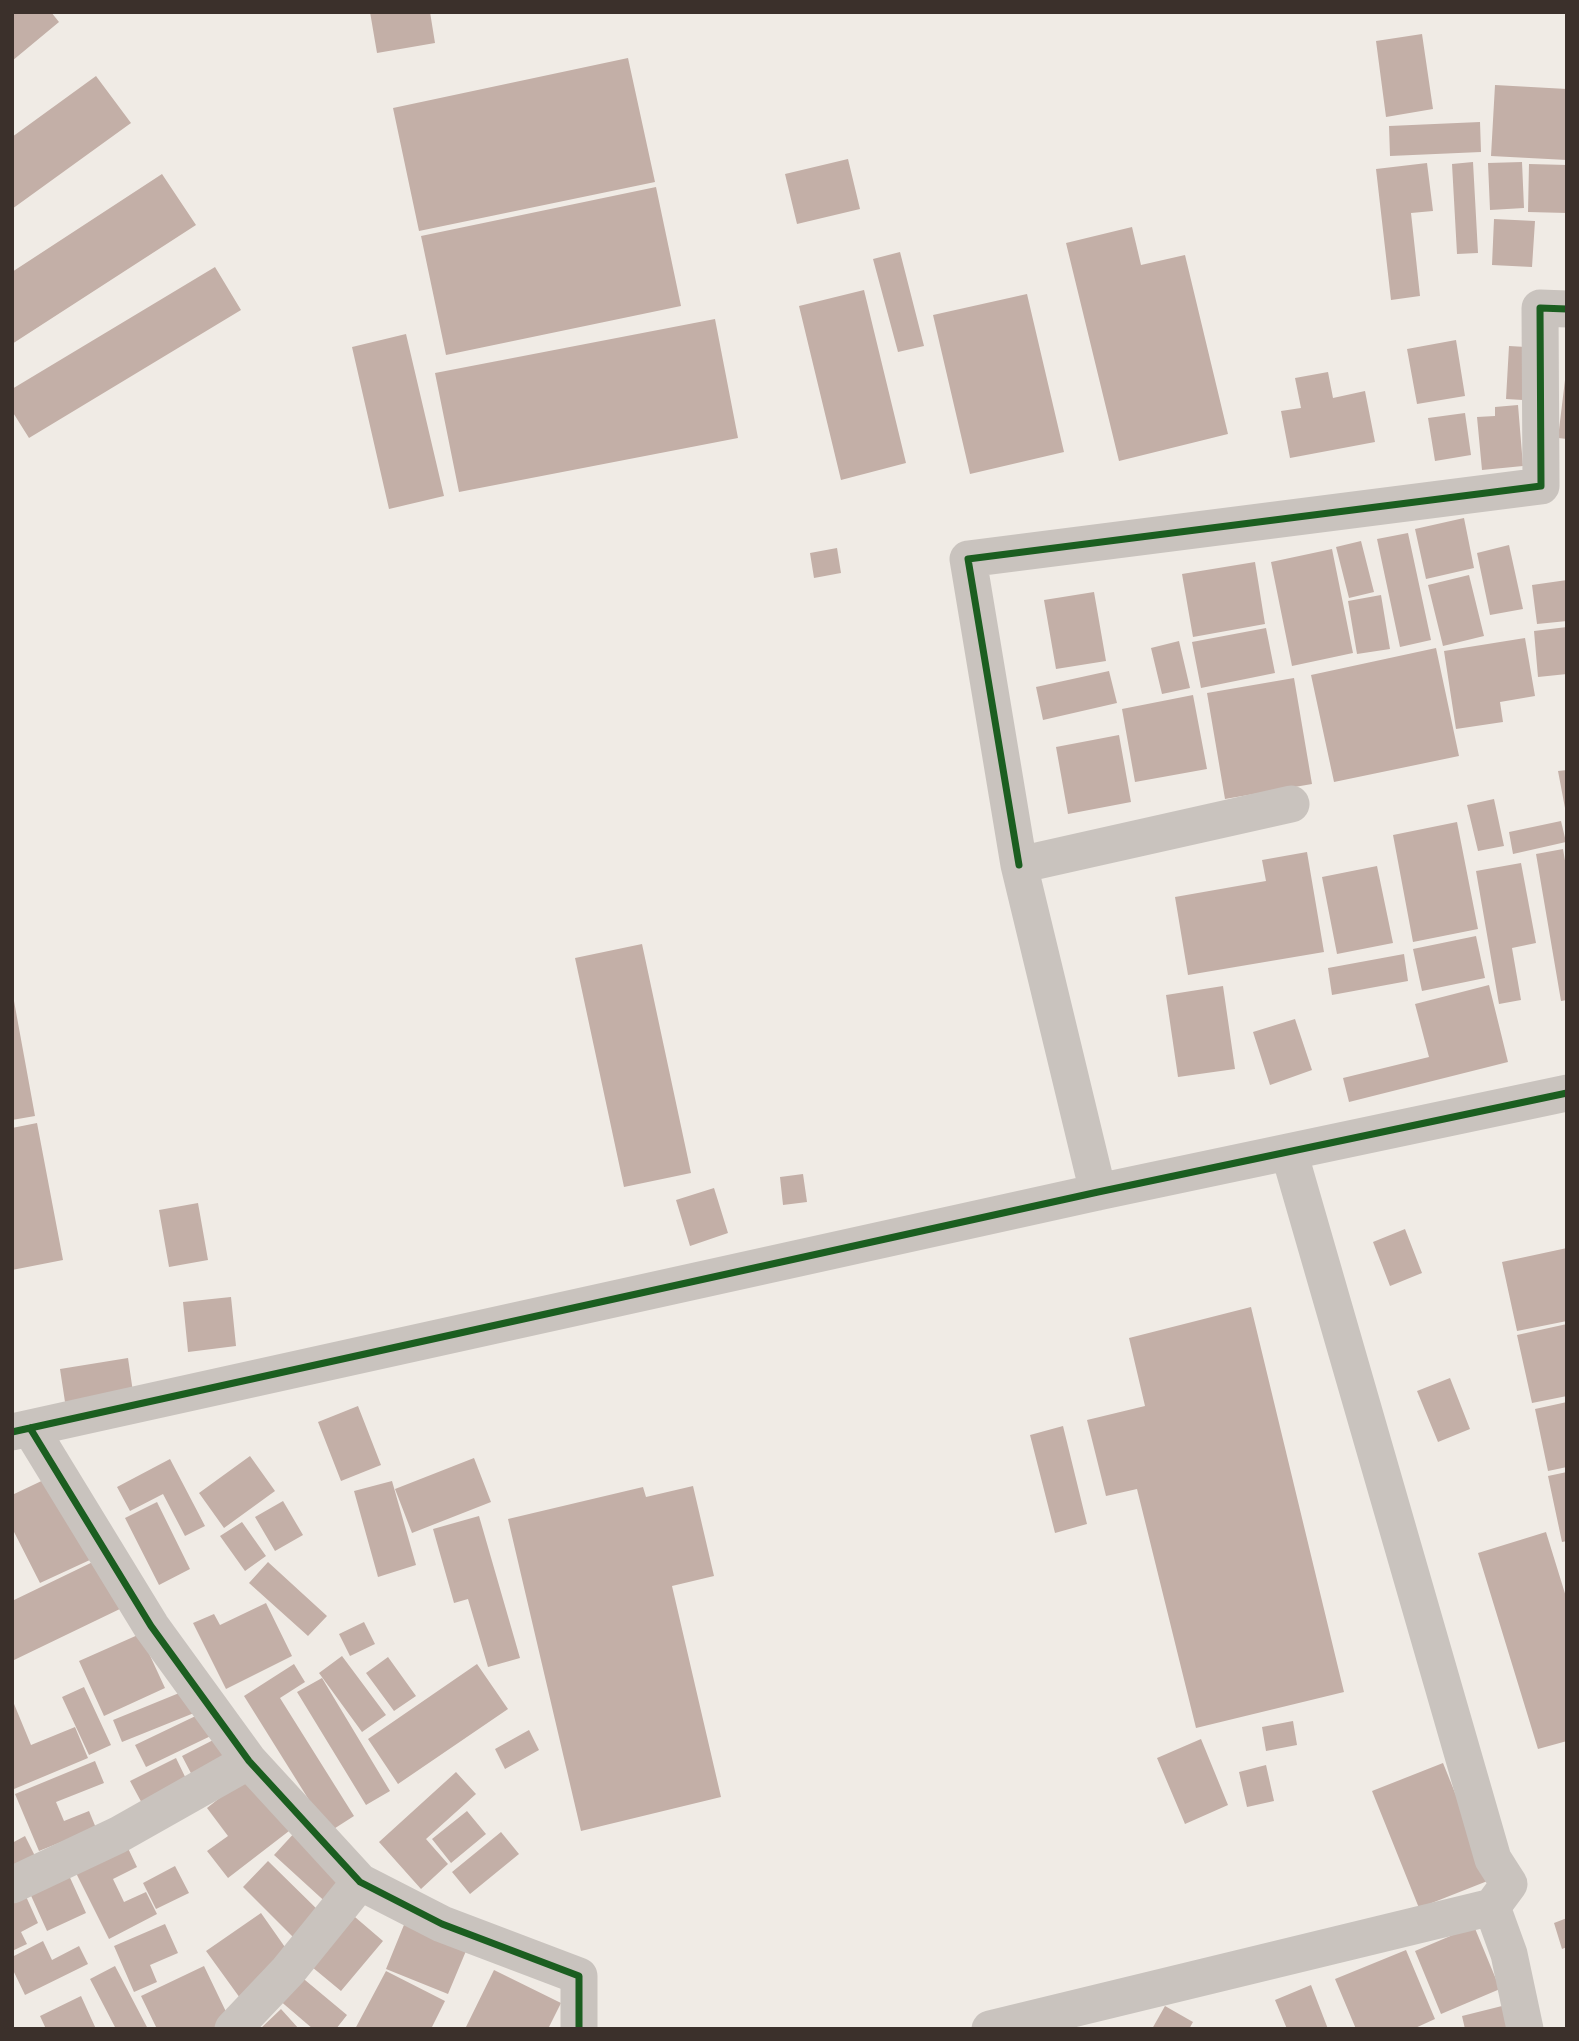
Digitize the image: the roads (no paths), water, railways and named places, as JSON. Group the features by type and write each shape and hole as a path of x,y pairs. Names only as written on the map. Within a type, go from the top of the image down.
{"street":[{"path":"1098,1192 1019,865 968,559 1541,486 1540,308 1567,309"},
{"path":"1019,865 1291,804"},
{"path":"579,2029 579,1976 442,1924 360,1882 249,1761 151,1626 21,1430 1098,1192 1567,1093"},
{"path":"997,2028 1492,1907 1509,1884 1493,1859 1289,1152"},
{"path":"12,1885 118,1835 249,1761"},
{"path":"233,2029 288,1972 360,1882"},
{"path":"1492,1907 1509,1954 1525,2029"}]}
